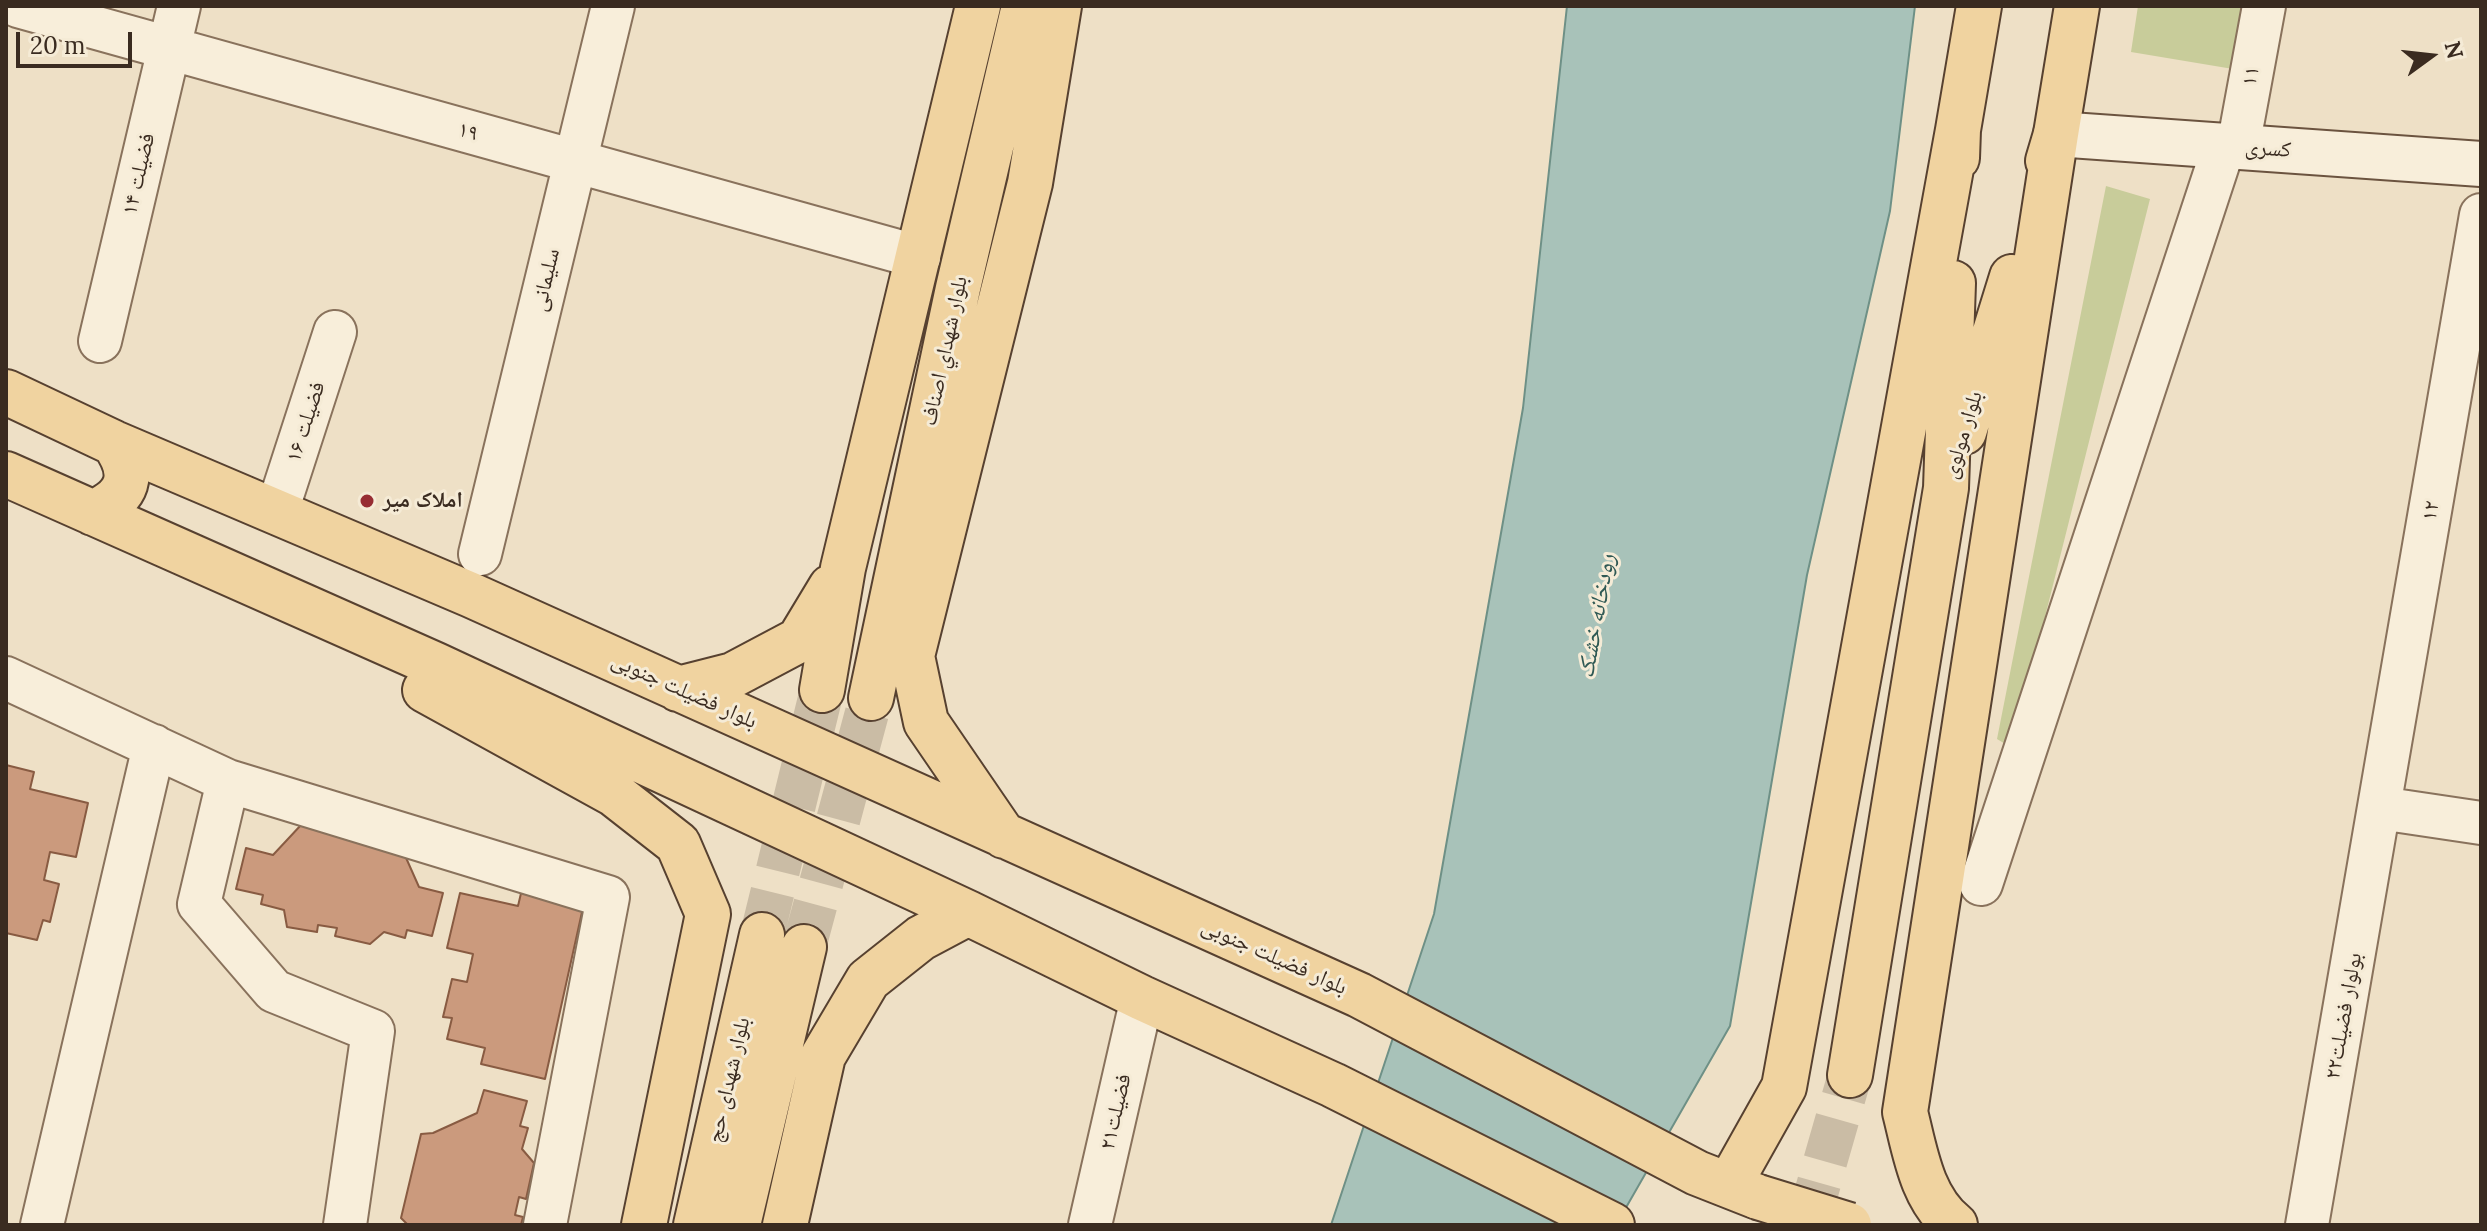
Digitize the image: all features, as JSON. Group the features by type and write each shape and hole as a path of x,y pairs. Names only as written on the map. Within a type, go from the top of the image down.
{"main road":[{"name":"بلوار شهداي اصناف","path":"822,690 843,568 978,6"},
{"name":"بلوار شهداي اصناف","path":"871,698 958,288 1024,6"},
{"path":"1006,838 926,722 912,656 1030,183 1059,6"},
{"name":"بلوار مولوی","path":"1946,488 1958,130 1979,6"},
{"name":"بلوار مولوی","path":"1946,488 2056,134 2077,6"},
{"path":"1728,1185 1784,1087 1958,130"},
{"path":"1955,1225 1942,1215 1922,1178 1905,1112 2056,134"},
{"name":"بلوار فضیلت جنوبی","path":"6,392 114,443 277,511 1359,995 1728,1185 1849,1225"},
{"path":"93,513 114,503 126,485 126,462 114,443"},
{"path":"138,531 135,511 140,492 151,476 167,464"},
{"path":"6,474 287,598 968,913 1142,998 1333,1085 1612,1225"},
{"path":"1850,1075 1946,488"},
{"path":"678,689 733,675 799,640 843,568"},
{"path":"287,598 418,686 614,794 678,844 708,914 644,1225"},
{"path":"785,1225 823,1056 868,980 921,938 968,913"},
{"name":"بلوار شهدای حج","path":"696,1225 762,935"},
{"name":"بلوار شهدای حج","path":"738,1225 804,947"}],"street":[{"name":"۱۹","path":"18,6 919,257"},
{"name":"فضیلت ۱۴","path":"100,341 179,6"},
{"name":"سلیمانی","path":"480,554 613,6"},
{"name":"۱۱","path":"1981,884 2231,147 2264,6"},
{"name":"کسری","path":"2056,134 2481,164"},
{"name":"۱۲","path":"2380,808 2481,215"},
{"name":"فضیلت ۱۶","path":"277,511 335,332"},
{"path":"6,678 228,781 608,897 545,1225"},
{"path":"42,1225 154,746"},
{"path":"228,781 199,904 274,991 373,1031 345,1225"},
{"path":"2380,808 2481,823"},
{"name":"بولوار فضیلت۲۲","path":"2307,1225 2380,808"},
{"name":"فضیلت۲۱","path":"1090,1225 1142,998"}],"green space":[{"path":"2138,6 2243,6 2233,69 2131,52"},
{"path":"2106,186 2150,199 2012,748 1997,739"}],"water":[{"name":"رودخانه خشک","path":"1567,6 1915,6 1890,211 1807,575 1730,1026 1616,1225 1331,1225 1434,914 1523,408"}],"building":[{"path":"6,765 34,772 30,789 88,803 76,857 50,852 44,880 59,884 50,922 43,920 37,940 6,933"},
{"path":"315,810 399,842 419,887 443,893 432,936 407,930 405,938 384,932 370,944 335,936 337,928 318,925 317,932 287,927 284,910 261,904 263,895 236,889 246,848 273,855"},
{"path":"522,889 584,903 545,1079 481,1064 485,1048 447,1039 452,1018 443,1017 452,979 467,982 473,954 447,948 460,893 518,906"},
{"path":"484,1090 527,1101 520,1126 528,1128 522,1149 534,1163 526,1199 519,1197 515,1215 523,1217 521,1225 408,1225 401,1218 421,1134 433,1133 477,1113"}],"tunnel":[{"path":"762,935 822,690"},
{"path":"804,947 871,698"},
{"path":"1807,1225 1850,1075"}],"place":[{"name":"املاک میر","path":"367,501"}]}
